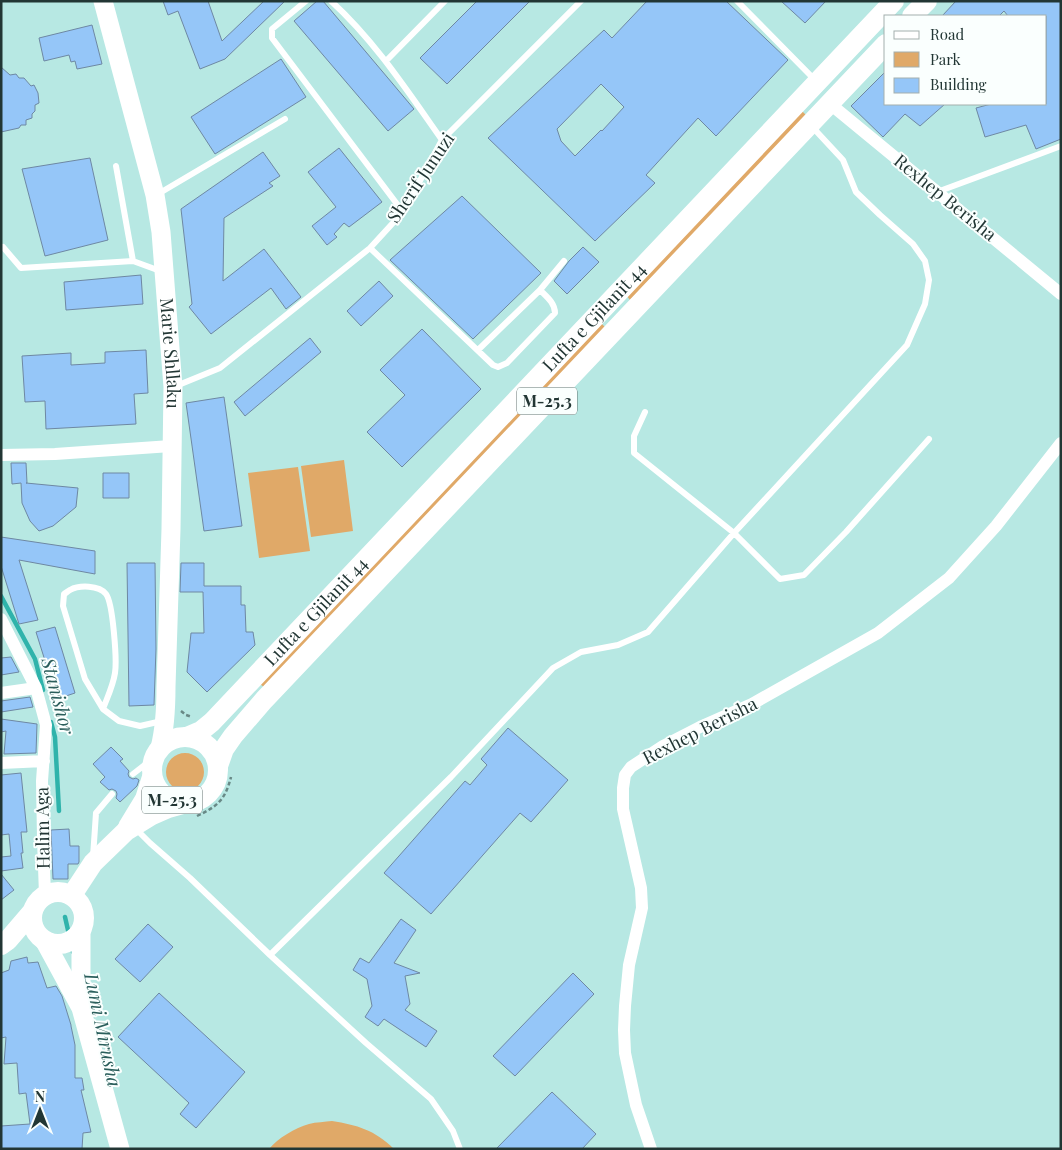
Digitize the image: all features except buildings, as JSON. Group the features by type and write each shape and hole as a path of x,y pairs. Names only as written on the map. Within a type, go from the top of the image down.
{"main road":[{"name":"Lufta e Gjilanit 44","path":"185,737 201,731 212,722 894,1"},
{"path":"913,15 927,1"},
{"name":"Lufta e Gjilanit 44","path":"218,766 224,750 233,736 264,700 884,46"},
{"name":"M-25.3","path":"72,895 93,864 130,827 168,808 196,801 206,796 213,788 218,766 208,746 198,740 185,737 174,739 157,752 152,766 143,776 145,799 130,827"},
{"name":"M-25.3","path":"143,776 168,799 186,803"},
{"path":"4,943 45,895 56,892 72,895 78,901 85,916 84,925 76,938 69,942 52,944 41,938 33,928 32,912"},
{"path":"4,943 41,938"}],"street":[{"name":"Marie Shllaku","path":"103,1 155,196 161,232 173,387 166,716 157,752"},
{"name":"Rexhep Berisha","path":"829,103 1061,294"},
{"name":"Rexhep Berisha","path":"651,1149 636,1105 625,1053 625,1006 629,965 642,908 641,888 623,809 625,775 631,767 663,746 752,704 878,633 949,578 996,526 1061,443"},
{"path":"1,455 55,454 171,446"},
{"name":"Halim Aga","path":"1,619 36,688 46,725 42,781 45,895"},
{"path":"1,694 36,688"},
{"path":"166,716 175,730 185,737"},
{"name":"Halim Aga","path":"1,763 44,761"},
{"path":"81,932 81,1008"},
{"path":"41,938 81,1008 120,1149"}],"lane":[{"path":"306,1 272,28 272,38 403,212"},
{"path":"332,1 386,61 442,140"},
{"path":"386,61 445,1"},
{"name":"Sherif Junuzi","path":"173,387 220,368 370,248 403,212 442,140 581,1"},
{"path":"737,1 817,82"},
{"path":"155,196 285,119"},
{"path":"270,955 451,777 553,668 581,652 618,644 648,632 734,534 907,345 925,304 929,280 925,261 913,244 880,216 856,192 843,160 817,132 811,121"},
{"path":"938,192 1061,146"},
{"path":"116,166 134,261"},
{"path":"3,247 21,268 134,261 164,272"},
{"path":"370,248 493,365 498,367 507,363 554,313 555,308 552,303 540,290"},
{"path":"478,350 540,290 564,261"},
{"path":"645,412 634,436 634,454 734,534 780,579 804,575 846,532 929,439"},
{"path":"102,710 110,692 116,668 111,609 107,594 100,588 72,589 64,594 63,606 85,679 102,710 118,721 140,726 166,716"},
{"path":"93,864 96,813 112,794"},
{"path":"130,827 190,878 270,955 366,1043 431,1099 453,1132 460,1149"}],"green space":[{"path":"801,110 807,116 630,300 626,295"},
{"path":"600,322 605,327 265,688 260,684"},
{"path":"344,460 353,531 311,537 301,466"},
{"path":"298,467 310,551 259,558 248,473"},
{"path":"185,753 198,759 204,772 198,785 185,791 172,785 166,772 172,759"},
{"path":"332,1121 365,1129 380,1137 394,1149 269,1149 282,1137 298,1128 312,1123"}],"waterway":[{"name":"Stanishor","path":"1,596 35,659 43,690"},
{"name":"Stanishor","path":"51,722 55,737 59,811"},
{"name":"Lumi Mirusha","path":"65,917 73,952"}]}
